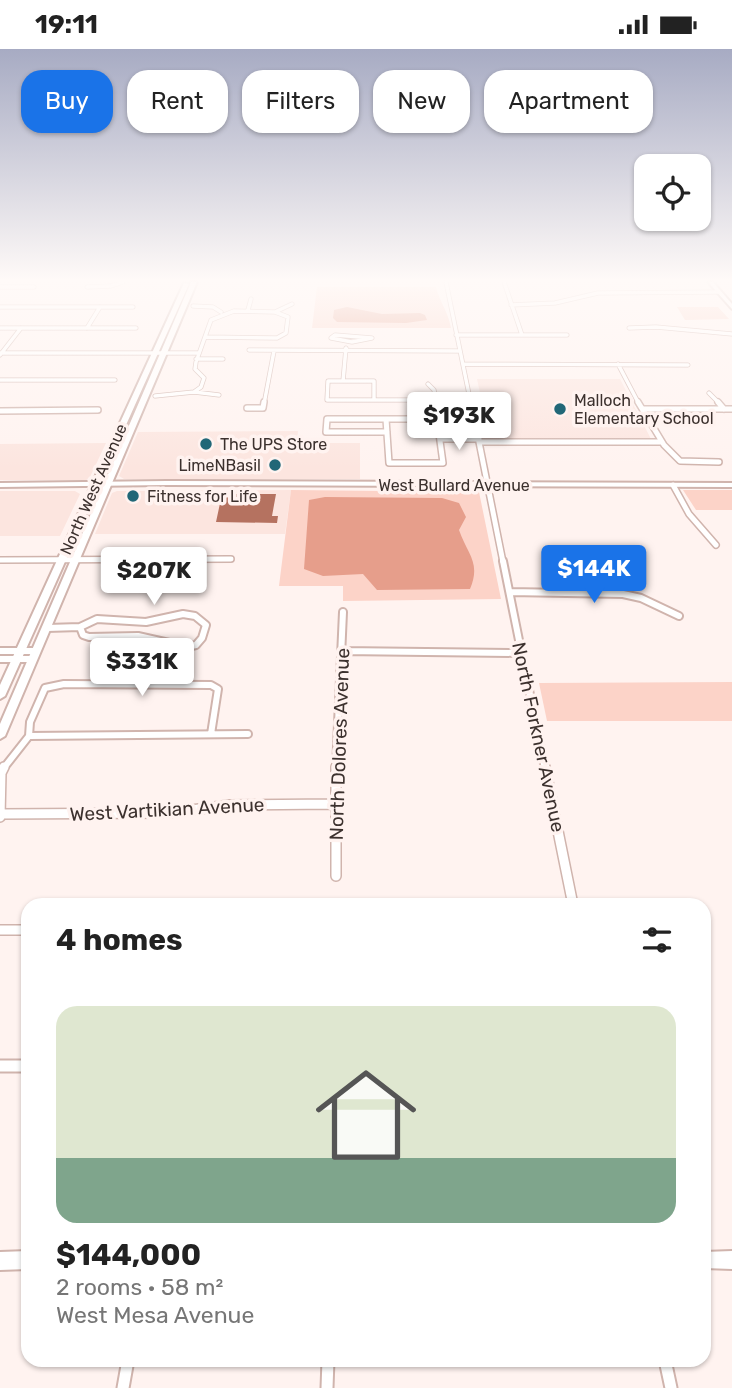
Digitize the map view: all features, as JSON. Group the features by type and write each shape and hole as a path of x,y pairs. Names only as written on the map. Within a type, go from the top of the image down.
{"main road":[{"name":"North West Avenue","path":"0,696 158,344"},
{"name":"North West Avenue","path":"0,736 168,344"},
{"path":"137,419 131,416 142,390 141,382"},
{"name":"West Bullard Avenue","path":"0,485 108,485 115,488 165,488 175,485 732,485"},
{"path":"711,1260 732,1259"},
{"path":"0,1261 21,1260"}],"street":[{"path":"194,392 201,387 204,378 195,369 202,344"},
{"path":"343,381 346,344"},
{"name":"North Forkner Avenue","path":"458,344 572,898"},
{"path":"249,350 460,351"},
{"path":"247,408 263,408 274,351"},
{"path":"1,354 198,353"},
{"path":"196,359 223,359"},
{"path":"463,364 688,365"},
{"path":"618,364 660,442 680,460 719,462"},
{"path":"0,380 115,380"},
{"path":"374,400 374,381 328,381 327,400 472,405"},
{"path":"428,384 434,390 436,403"},
{"path":"155,396 194,392 219,395"},
{"path":"709,393 724,409"},
{"path":"644,409 732,409"},
{"path":"0,411 98,411"},
{"path":"386,419 387,432 389,463 443,463 437,419 386,419 327,419 326,432 387,432"},
{"path":"439,437 660,442"},
{"path":"673,485 689,514 716,545"},
{"path":"0,560 231,559"},
{"path":"510,592 623,594 641,598 680,616"},
{"name":"North Dolores Avenue","path":"335,876 334,804 343,611"},
{"path":"47,628 80,627 105,617 128,622 153,622 183,614 194,615 206,625 205,633 196,644 180,648 166,646 144,637 94,639 83,635 80,627"},
{"path":"0,651 35,655"},
{"path":"342,651 521,653"},
{"path":"0,659 19,655"},
{"path":"1,815 1,773 29,736 30,722 45,688 64,684 211,685 218,689 219,697 211,734"},
{"path":"29,736 248,734"},
{"name":"West Vartikian Avenue","path":"1,815 168,813 230,805 334,804"},
{"path":"0,930 21,930"},
{"path":"0,1066 21,1066"},
{"path":"123,1388 127,1367"},
{"path":"327,1388 328,1367"},
{"path":"666,1367 671,1388"}],"shaded area":[{"name":"Malloch Elementary School","path":"477,379 620,379 651,439 490,439"},
{"path":"298,431 297,443 360,443 360,479 124,479 119,476 138,432"},
{"path":"106,443 86,480 0,480 0,444"},
{"path":"291,490 285,534 95,534 112,493 117,491"},
{"path":"291,490 479,492 501,599 343,601 343,586 279,586"},
{"path":"683,490 732,490 732,510 696,510"},
{"path":"0,491 75,491 80,494 60,536 0,536"},
{"path":"325,497 442,498 459,503 466,517 459,530 474,565 470,589 377,590 363,574 323,576 304,569 309,500"},
{"path":"732,682 732,721 547,721 539,683"}],"building":[{"path":"222,494 276,494 272,516 278,516 277,523 216,522"}],"place":[{"name":"Malloch Elementary School","path":"560,409"},
{"name":"The UPS Store","path":"206,444"},
{"name":"LimeNBasil","path":"275,465"},
{"name":"Fitness for Life","path":"133,496"}]}
